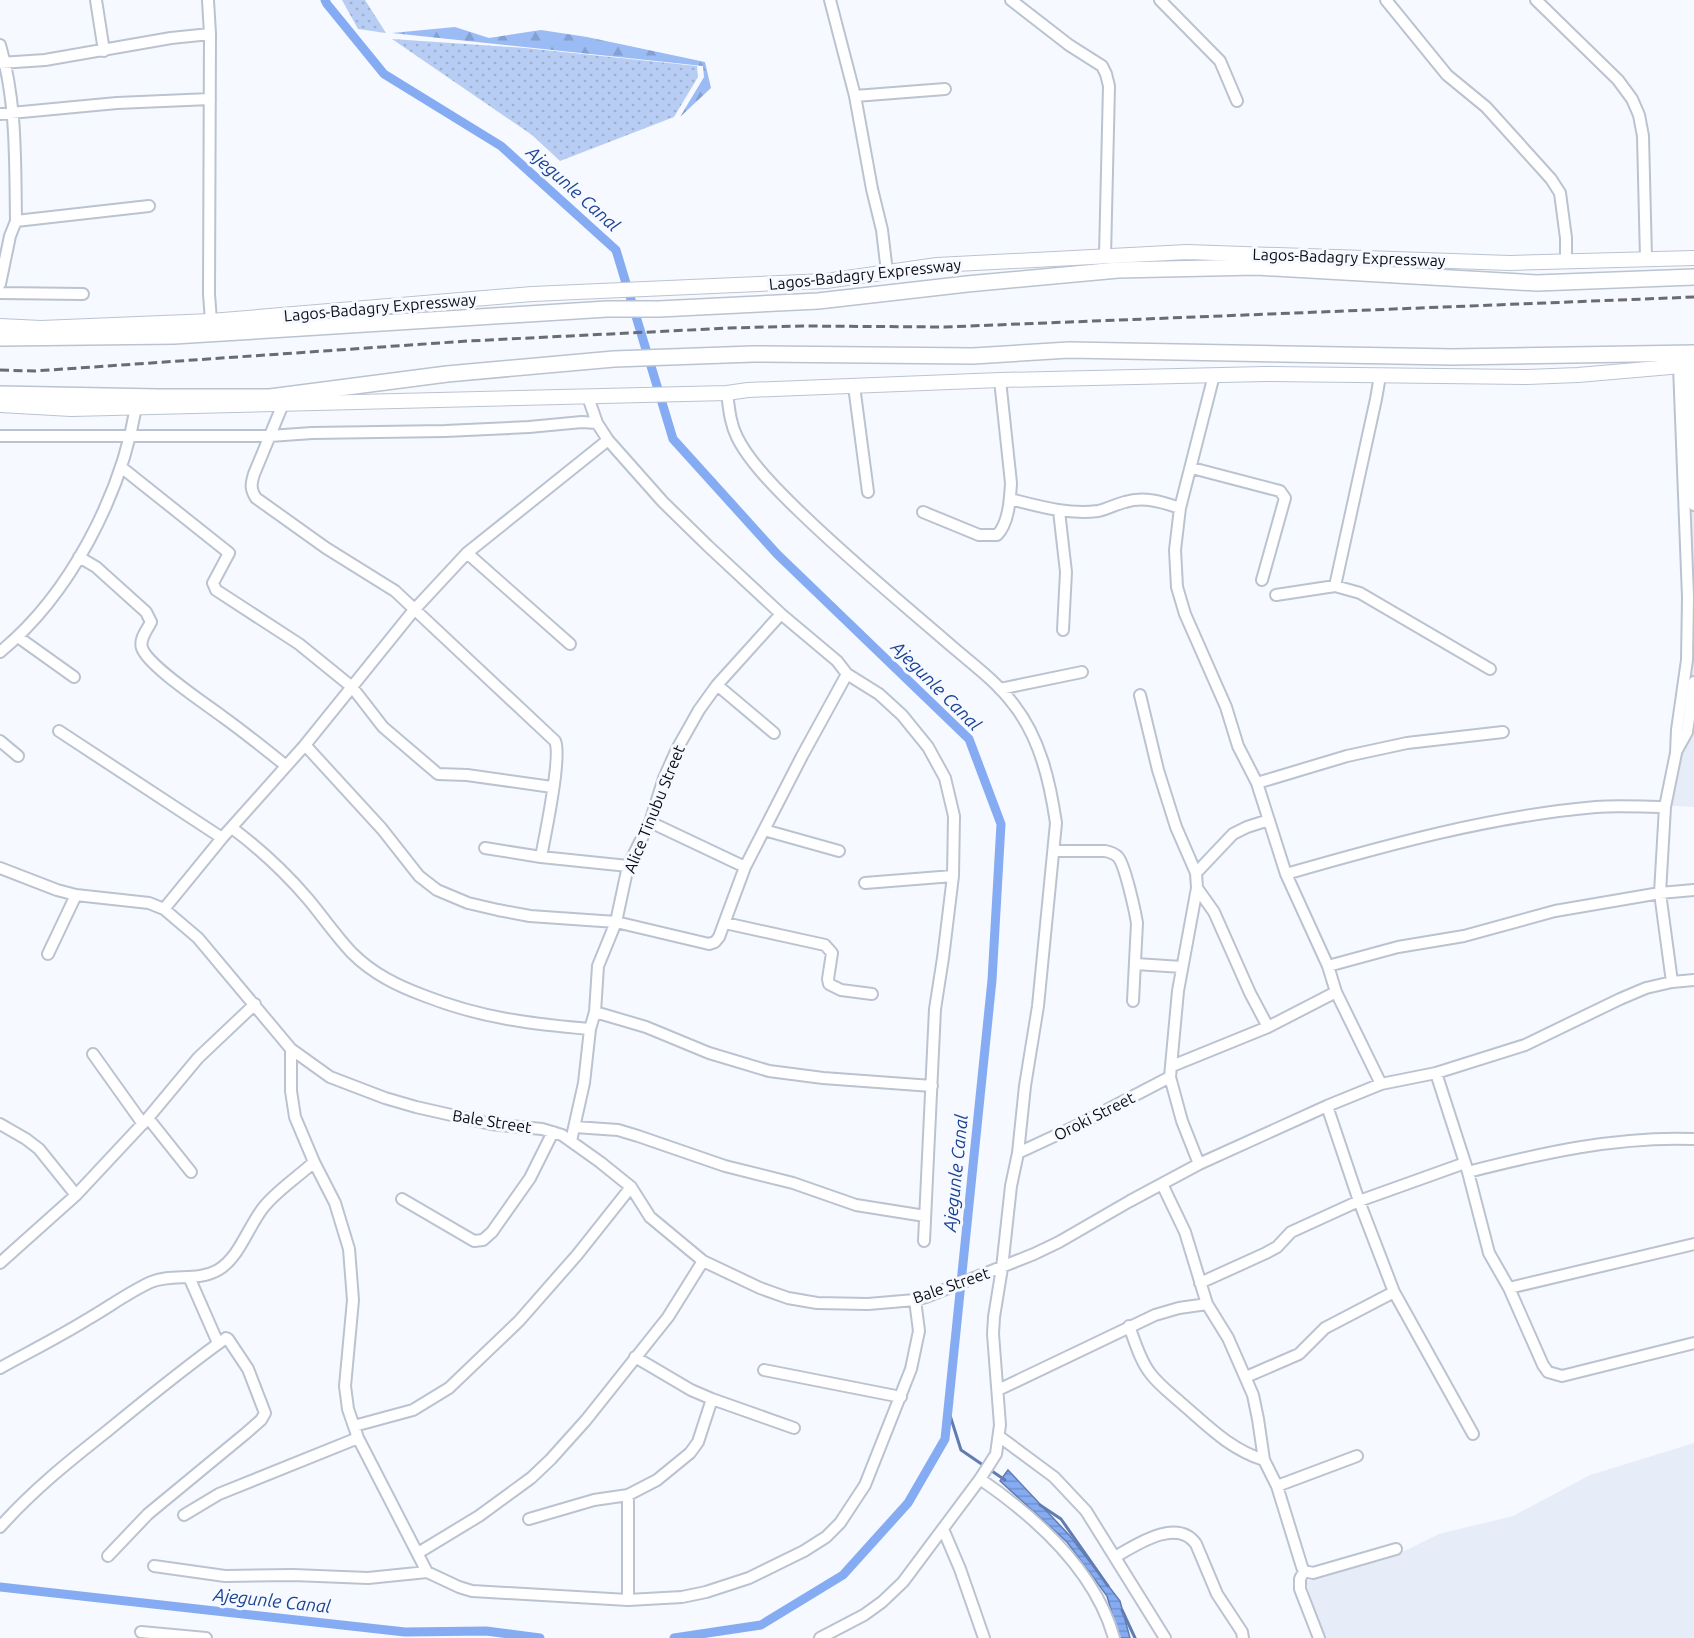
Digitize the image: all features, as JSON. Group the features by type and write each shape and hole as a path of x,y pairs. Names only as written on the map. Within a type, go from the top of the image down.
{"highway":[{"name":"Lagos-Badagry Expressway","path":"0,338 174,336 607,309 659,309 818,301 1118,270 1256,267 1537,283 1694,277"},
{"path":"0,394 270,397 447,374 614,359 753,354 973,356 1069,350 1689,362"}],"main road":[{"name":"Lagos-Badagry Expressway","path":"0,326 41,328 211,321 532,294 826,281 937,265 1187,252 1486,262 1694,258"},
{"path":"0,405 71,409 588,397 1000,380 1214,375 1538,377 1578,375 1689,362"}],"street":[{"path":"96,0 104,51"},
{"path":"208,0 211,321"},
{"path":"830,0 855,96 882,230 887,272"},
{"path":"1011,0 1069,45 1102,66 1106,74 1109,86 1105,256"},
{"path":"1160,0 1220,61 1237,101"},
{"path":"1386,0 1447,75 1486,107 1551,179 1560,193 1566,238 1566,261"},
{"path":"1536,0 1618,80 1635,107 1643,136 1646,258"},
{"path":"3,63 45,60 171,38 210,34"},
{"path":"0,45 13,113 16,221 5,235 0,284"},
{"path":"855,96 945,89"},
{"path":"0,114 117,103 210,99"},
{"path":"16,221 149,206"},
{"path":"0,292 83,294"},
{"path":"1689,362 1694,505"},
{"path":"1689,362 1687,660 1691,699"},
{"path":"1214,375 1180,508 1175,550 1178,586 1185,614 1226,707 1238,746 1257,783 1286,874 1328,966 1336,992 1381,1084"},
{"path":"1335,586 1380,376"},
{"path":"923,512 979,535 997,535 1001,530 1010,499 1011,466 1000,380"},
{"path":"854,386 868,492"},
{"path":"727,393 730,420 738,439 771,484 825,536 1000,689 1015,705 1041,757 1052,796 1056,824 1038,1006 994,1317 993,1334 1000,1437 996,1454 983,1475 903,1582 864,1615 820,1638"},
{"path":"588,397 597,423 608,440 663,502 781,614 837,661 847,674 879,694 902,715 928,747 945,778 954,816 953,876 935,1009 924,1241"},
{"path":"282,404 254,474 251,485 256,498 326,548 394,591 555,741 558,747 541,857"},
{"path":"0,652 18,637 59,586 95,529 121,467 131,436 136,407"},
{"path":"0,436 270,436 597,423"},
{"path":"164,909 222,838 305,745 414,610 467,553 608,440"},
{"path":"121,467 229,553 213,583 216,590 299,644 352,687 383,727 438,774 552,787"},
{"path":"1192,468 1280,491 1284,495 1262,580"},
{"path":"1010,499 1059,511 1097,511 1139,499 1180,508"},
{"path":"1059,511 1066,572 1063,630"},
{"path":"467,553 570,644"},
{"path":"79,557 96,567 146,612 151,622 141,642 151,660 183,688 285,765"},
{"path":"1276,595 1335,586 1360,593 1490,669"},
{"name":"Alice Tinubu Street","path":"571,1141 595,1012 598,966 616,922 628,866 650,822 676,749 699,710 717,685 781,614"},
{"path":"18,637 74,677"},
{"path":"1000,689 1082,672"},
{"path":"305,745 382,828 419,876 437,890 468,903 519,914 616,922 704,945 715,942 764,830 847,674"},
{"path":"1676,753 1687,732 1694,682"},
{"path":"717,685 774,733"},
{"path":"1140,695 1158,770 1176,827 1196,873 1197,888 1182,968 1171,1071 1182,1121 1199,1164"},
{"path":"1672,982 1660,893 1665,807 1676,753 1680,708 1691,699"},
{"path":"59,731 222,838"},
{"path":"1257,783 1347,756 1407,743 1503,732"},
{"path":"0,741 18,756"},
{"path":"1286,874 1381,847 1543,813 1598,807 1665,807"},
{"path":"1196,873 1233,834 1269,820"},
{"path":"650,822 746,867"},
{"path":"232,828 262,851 291,879 353,954 377,974 397,986 446,1005 485,1016 591,1029"},
{"path":"764,830 839,851"},
{"path":"485,848 541,857 628,866"},
{"path":"1054,851 1110,852 1120,858 1135,911 1134,1001"},
{"name":"Bale Street","path":"1,870 76,895 149,903 164,909 198,938 291,1049 330,1077 385,1098 469,1120 552,1131 571,1141 631,1187 650,1217 703,1261 760,1288 788,1298 841,1304 921,1299 989,1271 1002,1268 1059,1242 1199,1164 1327,1106 1381,1084 1436,1073 1525,1045 1646,988 1694,980"},
{"path":"866,883 953,876"},
{"path":"1197,888 1214,912 1250,993 1268,1027"},
{"path":"1328,966 1398,947 1464,936 1555,911 1660,893 1694,890"},
{"path":"48,954 76,895"},
{"path":"725,923 825,945 832,953 829,984 841,990 872,993"},
{"path":"1136,964 1182,968"},
{"name":"Oroki Street","path":"1018,1153 1076,1126 1171,1071 1268,1027 1336,992"},
{"path":"0,1263 76,1195 146,1121 198,1058 255,1004"},
{"path":"595,1012 646,1027 709,1053 769,1071 823,1078 932,1086"},
{"path":"291,1049 291,1091 295,1118 335,1203 349,1249 353,1300 345,1386 348,1409 358,1438 428,1572"},
{"path":"93,1054 146,1121 191,1172"},
{"path":"1436,1073 1467,1167 1489,1253 1509,1288 1548,1372 1562,1376 1694,1343"},
{"path":"1327,1106 1359,1202 1394,1292 1473,1434"},
{"path":"0,1124 26,1138 39,1149 76,1195"},
{"path":"575,1126 618,1130 725,1166 793,1183 856,1204 925,1216"},
{"path":"402,1199 474,1240 483,1240 492,1232 530,1178 552,1131"},
{"path":"1200,1283 1277,1247 1291,1232 1359,1202 1467,1167 1562,1150 1664,1138 1694,1139"},
{"path":"0,1368 149,1283 171,1277 204,1276 218,1270 238,1250 244,1236 264,1206 314,1162"},
{"path":"1162,1184 1185,1232 1207,1304 1228,1338 1246,1377 1258,1419 1264,1460 1277,1486 1304,1570 1313,1573 1322,1572 1396,1549"},
{"path":"354,1426 413,1410 449,1388 519,1322 577,1255 631,1187"},
{"path":"1509,1288 1694,1244"},
{"path":"418,1553 479,1516 531,1478 551,1459 586,1420 668,1317 703,1261"},
{"path":"189,1278 218,1344"},
{"path":"1246,1377 1299,1354 1325,1328 1394,1292"},
{"path":"154,1566 225,1576 293,1575 369,1578 428,1572 459,1587 472,1590 628,1600 682,1597 749,1578 804,1551 826,1537 840,1523 865,1485 911,1369 919,1331 921,1299"},
{"path":"998,1390 1129,1326 1179,1308 1207,1304"},
{"path":"1129,1326 1143,1362 1160,1384 1217,1436 1245,1454 1264,1460"},
{"path":"0,1527 52,1476 151,1393 226,1338 230,1340 248,1369 265,1413 261,1420 148,1514 108,1556"},
{"path":"635,1357 691,1390 794,1428"},
{"path":"764,1370 901,1397"},
{"path":"529,1519 594,1500 628,1495 657,1480 690,1453 698,1442 712,1399"},
{"path":"1000,1437 1054,1477 1086,1511 1165,1638"},
{"path":"184,1515 219,1494 358,1438"},
{"path":"1277,1486 1357,1456"},
{"path":"983,1475 1057,1544 1090,1583 1102,1603 1114,1638"},
{"path":"628,1495 628,1600"},
{"path":"943,1529 960,1569 984,1638"},
{"path":"1115,1557 1144,1540 1154,1537 1179,1532 1191,1537 1217,1594 1242,1632 1243,1638"},
{"path":"1304,1570 1300,1579 1300,1589 1319,1638"},
{"path":"141,1632 206,1638"}],"shaded area":[{"path":"342,0 365,0 386,33 358,29"},
{"path":"392,39 525,48 697,66 698,77 674,117 560,161 532,135"},
{"path":"1694,406 1694,807 1661,805 1686,696 1682,495"},
{"path":"1694,1443 1694,1638 1321,1638 1306,1581 1390,1558 1439,1534 1513,1516 1590,1475"},
{"path":"1008,1470 1070,1536 1120,1601 1130,1638 1119,1638 1107,1596 1067,1542 1000,1481"}],"green space":[{"path":"455,27 489,38 541,30 587,37 705,62 711,88 680,117 704,77 703,66 392,33"}],"waterway":[{"name":"Ajegunle Canal","path":"325,0 384,74 501,146 616,250 673,439 777,554 969,739 1001,824 992,980 945,1439 908,1503 843,1575 761,1625 674,1638"},
{"path":"948,1409 961,1450 1005,1480"},
{"path":"1040,1505 1061,1519 1108,1586"},
{"name":"Ajegunle Canal","path":"0,1587 405,1632 486,1631 540,1638"},
{"path":"1122,1610 1135,1638"}],"railway":[{"path":"0,370 35,371 468,341 730,328 945,327 1694,297"}]}
